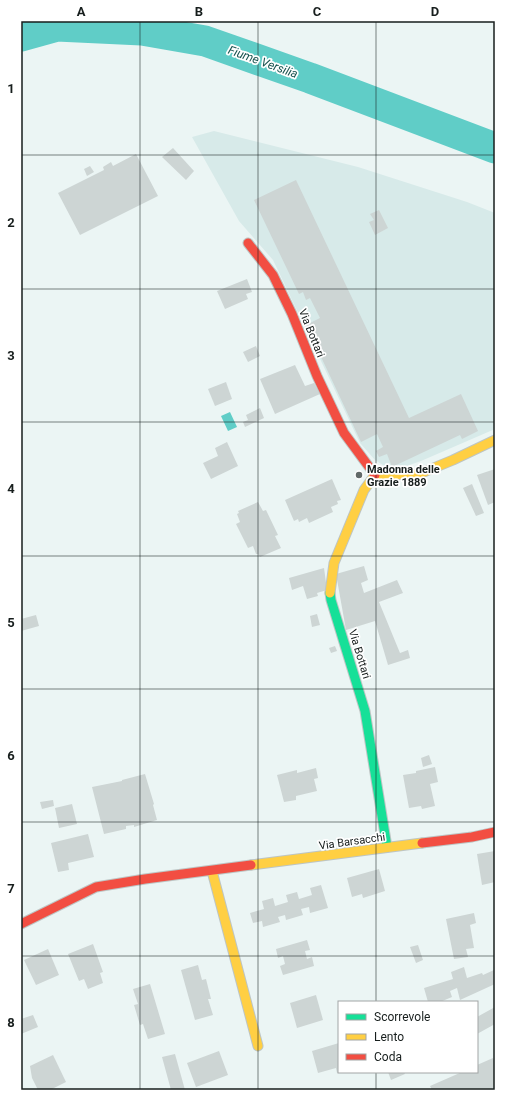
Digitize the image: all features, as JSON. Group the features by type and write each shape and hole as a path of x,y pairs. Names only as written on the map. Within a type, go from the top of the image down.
{"street":[{"name":"Via Bottari","path":"248,243 273,275 292,314 317,376 344,433 375,475 364,490 334,563 330,591 331,600 365,711 387,847"},
{"path":"375,475 419,474 495,440"},
{"name":"Via Barsacchi","path":"21,924 96,887 387,847 472,837 495,832"},
{"path":"212,871 258,1046"}],"shaded area":[{"path":"214,131 358,167 467,202 495,213 495,429 421,461 395,470 386,467 375,460 360,443 273,260 239,221 192,137"}],"water":[{"path":"230,412 237,427 228,431 221,416"}],"building":[{"path":"173,148 194,171 186,180 162,157"},
{"path":"136,154 158,196 80,235 58,193 104,170 103,167 111,162 113,166"},
{"path":"90,166 94,172 87,176 84,169"},
{"path":"296,180 409,418 461,394 478,431 462,439 460,435 392,467 387,454 379,457 376,451 383,447 377,434 361,442 306,325 320,318 310,298 306,300 303,292 299,294 254,200"},
{"path":"379,210 388,228 375,235 369,222 374,220 370,214"},
{"path":"247,279 252,292 246,294 248,299 225,309 217,291"},
{"path":"256,346 260,356 248,362 243,352"},
{"path":"295,365 305,386 314,383 320,394 275,414 260,379"},
{"path":"226,382 232,399 215,406 208,389"},
{"path":"260,408 264,418 245,427 243,422 248,420 246,415"},
{"path":"227,442 238,466 211,479 203,463 218,456 215,448"},
{"path":"495,469 495,502 488,505 477,475"},
{"path":"332,479 341,500 337,501 338,504 331,507 333,512 309,523 307,518 299,522 298,519 294,521 285,500"},
{"path":"472,484 484,513 476,516 463,488"},
{"path":"258,502 263,511 266,510 278,535 275,536 281,548 260,557 256,554 253,546 248,548 236,524 240,522 237,514 239,513 238,511"},
{"path":"364,566 368,580 361,583 364,593 397,580 403,593 379,602 400,653 408,650 410,658 388,665 375,621 346,630 336,574"},
{"path":"324,568 327,590 317,593 318,596 307,599 303,586 292,590 289,578"},
{"path":"317,614 320,625 312,627 310,616"},
{"path":"36,615 39,626 21,631 21,619"},
{"path":"335,646 337,651 331,653 329,648"},
{"path":"429,755 432,764 423,767 421,758"},
{"path":"435,767 438,782 430,784 435,806 422,809 421,806 409,808 403,775 416,773 416,771"},
{"path":"316,768 318,778 314,779 317,791 296,796 296,800 284,802 277,775 297,770 297,773"},
{"path":"145,774 157,820 134,827 134,825 126,826 126,829 104,834 92,787 122,781"},
{"path":"53,800 54,806 42,809 40,802"},
{"path":"72,804 77,824 59,828 55,808"},
{"path":"88,834 94,857 68,863 69,870 58,872 51,843"},
{"path":"495,851 495,882 482,885 477,854"},
{"path":"379,869 385,891 363,898 362,894 352,897 347,878"},
{"path":"321,885 328,908 310,913 309,907 301,909 303,915 286,920 285,915 278,917 280,922 263,927 262,921 253,923 250,913 264,909 262,901 273,898 275,906 288,902 286,895 297,892 299,899 312,895 310,888"},
{"path":"474,913 476,923 470,925 474,948 466,949 468,957 454,959 446,919"},
{"path":"307,940 310,950 305,951 307,959 312,957 314,966 283,975 280,966 285,964 283,956 278,958 276,949"},
{"path":"93,944 103,972 100,973 103,983 88,989 84,979 79,981 68,954"},
{"path":"418,945 423,960 416,963 410,947"},
{"path":"48,949 59,975 36,985 24,960"},
{"path":"198,965 202,980 206,979 211,999 208,999 213,1015 195,1020 181,970"},
{"path":"464,967 467,978 482,973 483,975 494,970 495,984 460,1000 457,988 450,991 452,997 442,1001 428,1001 424,988 453,979 451,972"},
{"path":"150,984 165,1034 148,1039 143,1024 140,1025 134,1005 138,1004 133,989"},
{"path":"316,995 323,1020 297,1028 290,1003"},
{"path":"495,1007 495,1024 478,1033 478,1016"},
{"path":"33,1015 38,1027 21,1034 21,1019"},
{"path":"338,1043 338,1072 336,1068 318,1073 312,1051"},
{"path":"219,1051 228,1075 196,1087 187,1063"},
{"path":"175,1054 185,1090 171,1090 162,1057"},
{"path":"53,1055 66,1082 50,1090 38,1090 32,1078 30,1066"},
{"path":"493,1058 495,1063 495,1087 489,1090 432,1090 430,1086 460,1073 478,1073 478,1065"},
{"path":"388,1073 405,1074 391,1080"}],"waterway":[{"name":"Fiume Versilia","path":"21,36 57,26 142,30 205,41 310,78 495,148"}],"traffic: fast":[{"path":"330,593 365,711 387,847"}],"traffic: slow":[{"path":"330,593 334,563 364,490 375,475 419,474 495,440"},
{"path":"251,865 422,843"},
{"path":"212,871 258,1046"}],"traffic: jam":[{"path":"248,243 273,275 292,314 317,376 344,433 375,475"},
{"path":"422,843 472,837 495,832"},
{"path":"21,924 96,887 251,865"}],"place":[{"name":"Madonna delle Grazie 1889","path":"359,475"}]}
